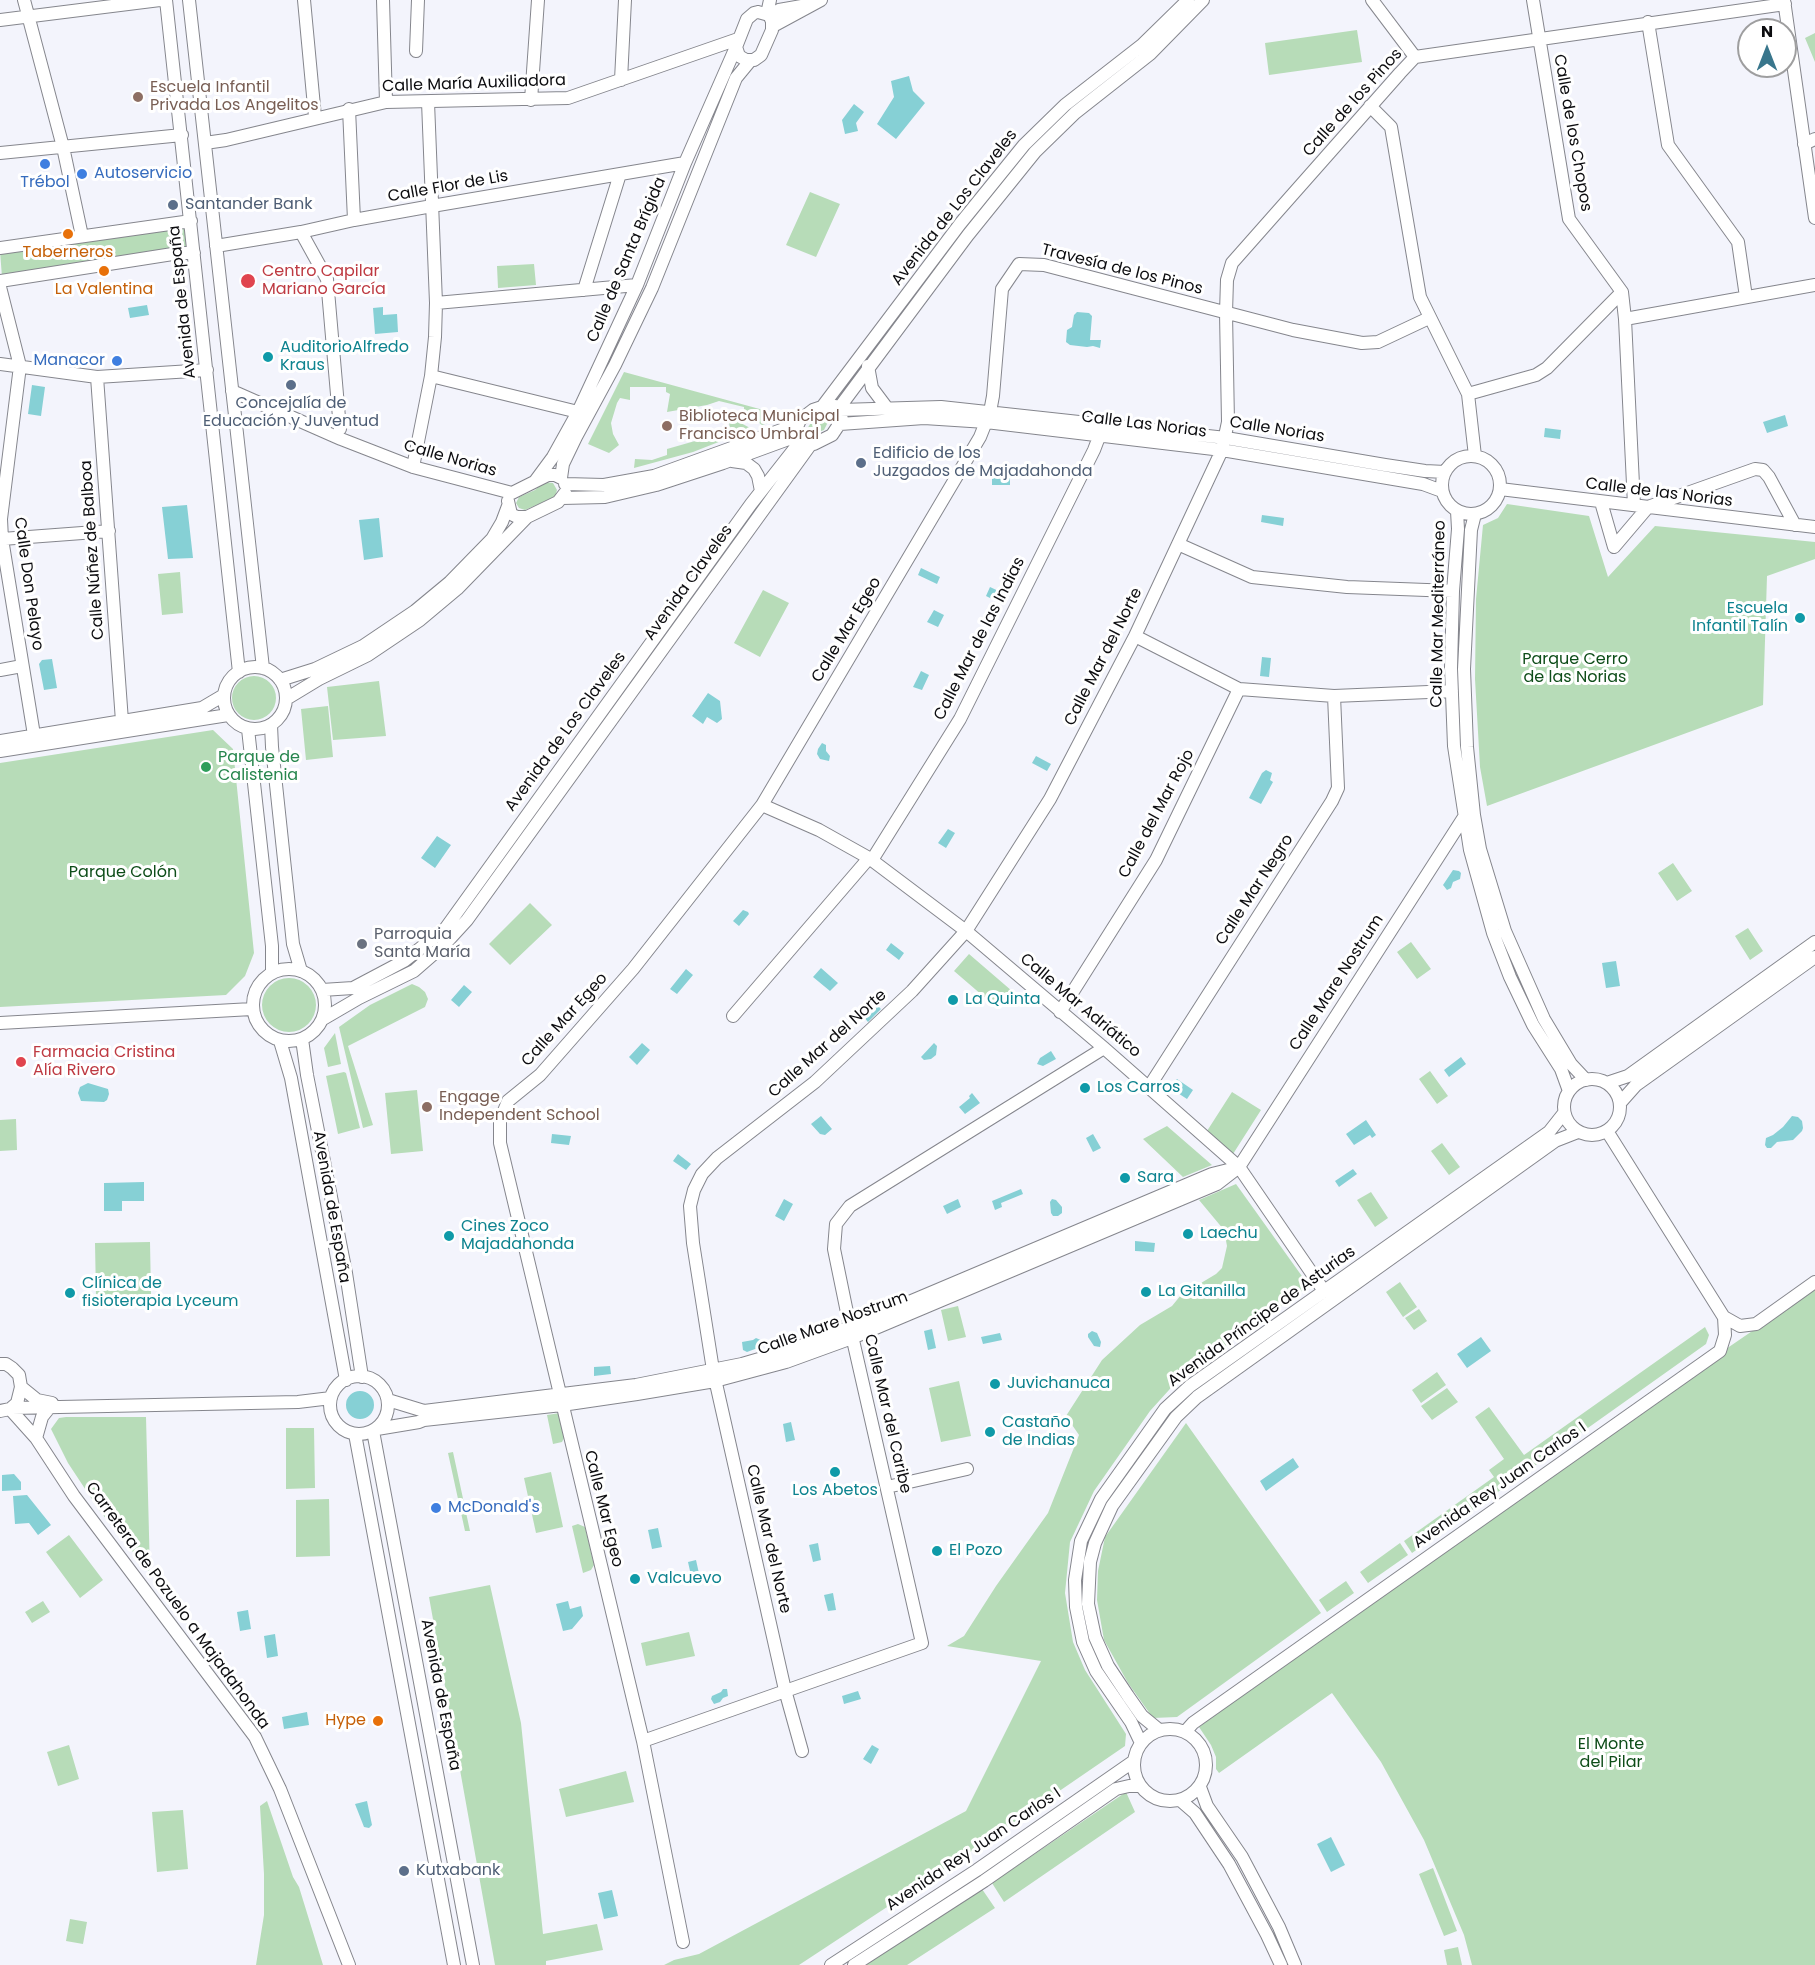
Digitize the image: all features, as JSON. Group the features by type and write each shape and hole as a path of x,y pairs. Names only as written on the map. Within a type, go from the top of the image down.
{"street":[{"path":"24,0 63,147 82,236"},
{"path":"0,20 160,0"},
{"name":"Avenida de España","path":"166,0 239,672"},
{"path":"189,0 263,668"},
{"path":"304,0 315,117"},
{"path":"383,0 386,102"},
{"path":"416,51 418,0"},
{"path":"531,100 538,0"},
{"path":"621,81 625,0"},
{"path":"757,0 754,13 763,12 770,18 794,16 810,3"},
{"path":"770,0 770,18"},
{"path":"785,0 810,3"},
{"name":"Avenida de Los Claveles","path":"822,407 960,224 1024,145 1065,105 1142,45 1188,0"},
{"name":"Avenida de Los Claveles","path":"839,409 868,366 1035,152 1075,113 1150,54 1203,0"},
{"path":"1372,0 1415,57"},
{"name":"Calle de los Chopos","path":"1533,0 1569,219 1622,292"},
{"path":"1784,2 1809,141 1815,218"},
{"name":"Calle de los Pinos","path":"1224,444 1228,422 1227,280 1232,263 1415,57 1784,2"},
{"name":"Calle de Santa Brígida","path":"536,480 553,457 578,412 638,285 747,18 754,13"},
{"name":"Calle de Santa Brígida","path":"562,498 566,491 563,481 563,464 652,288 736,78 750,61 761,55 770,18"},
{"path":"1648,22 1668,145 1738,242 1746,297"},
{"path":"737,43 739,56 750,61"},
{"name":"Calle María Auxiliadora","path":"205,143 386,102 568,98 737,43"},
{"path":"413,467 431,376 435,337 436,303 428,102"},
{"path":"1370,106 1390,127 1419,297 1468,394 1475,456"},
{"path":"350,109 354,220"},
{"path":"0,153 182,135"},
{"name":"Calle Flor de Lis","path":"216,246 432,206 686,163"},
{"path":"584,290 620,174"},
{"path":"0,248 191,220"},
{"path":"300,232 327,279 340,429"},
{"path":"0,281 179,253 194,253"},
{"name":"Travesía de los Pinos","path":"988,417 1002,289 1019,264 1044,266 1226,313"},
{"path":"436,303 638,285"},
{"path":"1625,319 1815,285"},
{"path":"0,287 20,366"},
{"path":"1622,292 1634,506"},
{"path":"1468,394 1536,375 1547,368 1622,292"},
{"path":"1226,313 1293,330 1362,343 1378,342 1429,318"},
{"path":"0,364 97,377 207,370"},
{"name":"Calle Don Pelayo","path":"20,366 3,471 0,519 34,735"},
{"path":"868,366 872,388 887,408"},
{"path":"431,376 578,412"},
{"name":"Calle Núñez de Balboa","path":"97,377 122,721"},
{"name":"Calle Norias","path":"232,391 341,440 413,467 512,493 548,476 555,476 563,481 604,484 654,476 798,423"},
{"path":"286,699 319,679 368,655 420,620 457,589 527,517 562,498 605,497 647,488 731,460 801,441 824,441 840,424 842,416 839,409 831,406 822,407 805,415 798,423 801,441"},
{"name":"Calle Norias","path":"839,409 941,407 988,417 1445,472"},
{"path":"840,424 924,418 988,417"},
{"name":"Calle Mar Egeo","path":"682,1942 643,1741 500,1143 500,1121 508,1101 540,1075 633,969 762,805 980,437 988,417"},
{"name":"Calle Mar de las Indias","path":"733,1016 871,859 960,719 1101,430"},
{"name":"Avenida de Los Claveles","path":"322,990 353,988 404,961 445,929 761,491 801,441"},
{"name":"Avenida Claveles","path":"323,1019 414,971 445,944 467,920 801,441"},
{"name":"Calle Las Norias","path":"1224,444 1423,484 1442,490"},
{"name":"Calle Mar del Norte","path":"802,1751 714,1376 693,1243 690,1206 694,1190 702,1174 717,1158 815,1082 912,991 966,931 1050,799 1135,636 1224,444"},
{"path":"1475,456 1491,464 1497,471 1500,489 1492,506 1475,514 1457,511 1450,506 1442,490 1442,481 1445,472 1457,459 1475,456"},
{"path":"731,460 746,463 754,469 761,491"},
{"path":"1601,502 1614,547 1648,507 1755,470 1762,470 1769,477 1795,525"},
{"name":"Calle de las Norias","path":"1500,489 1815,528"},
{"path":"280,680 315,669 363,646 415,611 450,582 492,539 502,522 512,493"},
{"path":"508,506 511,514 517,518 527,517"},
{"name":"Calle Mar Mediterráneo","path":"1457,511 1458,529 1453,591 1454,746 1470,850 1497,944 1519,996 1533,1024 1561,1069 1569,1091"},
{"name":"Calle Mar Mediterráneo","path":"1475,514 1471,530 1464,669 1468,758 1480,849 1505,931 1523,973 1549,1028 1571,1064 1586,1080"},
{"path":"2,538 109,531"},
{"path":"1178,544 1252,577 1347,587 1453,591"},
{"path":"1135,636 1239,689 1334,696 1452,691"},
{"path":"0,670 22,666"},
{"path":"255,667 263,668 273,673 285,689 284,710 271,725 256,730 248,729 237,724 228,715 224,705 224,695 227,686 239,672 255,667"},
{"name":"Calle del Mar Rojo","path":"1060,1012 1156,860 1239,689"},
{"path":"0,741 202,708 224,695"},
{"name":"Calle Mar Negro","path":"1149,1087 1332,801 1338,788 1334,696"},
{"path":"0,752 228,715"},
{"path":"271,725 293,944 301,971"},
{"path":"248,729 272,946 272,973"},
{"name":"Calle Mar Adriático","path":"762,805 819,830 871,859 966,931 1104,1048 1239,1167 1324,1291"},
{"name":"Calle Mare Nostrum","path":"388,1400 421,1412 560,1400 636,1385 714,1376 851,1332 1212,1174 1239,1167 1464,817"},
{"path":"1607,1083 1628,1076 1815,942"},
{"path":"1620,1103 1607,1083 1600,1080 1586,1080 1579,1082 1569,1091 1564,1113 1569,1124 1578,1132 1592,1135 1607,1131 1617,1119 1620,1103 1636,1085 1815,957"},
{"path":"291,969 301,971 310,975 322,990 325,1000 323,1019 311,1035 302,1039 291,1042 270,1037 255,1020 252,1009 255,990 260,982 272,973 291,969"},
{"path":"0,1023 252,1009"},
{"name":"Avenida de España","path":"302,1039 346,1273 362,1377"},
{"name":"Avenida de España","path":"280,1041 293,1088 346,1380"},
{"name":"Calle Mar del Caribe","path":"786,1690 922,1643 851,1332 834,1249 836,1224 850,1206 1104,1048"},
{"name":"Avenida Príncipe de Asturias","path":"1141,1743 1131,1722 1096,1671 1083,1642 1076,1607 1075,1580 1081,1540 1101,1499 1166,1409 1190,1386 1549,1132 1564,1113"},
{"path":"1607,1131 1724,1318 1740,1326 1756,1324 1815,1282"},
{"name":"Avenida Príncipe de Asturias","path":"1159,1730 1142,1716 1108,1666 1095,1637 1088,1604 1090,1562 1095,1544 1112,1506 1176,1417 1197,1397 1555,1141 1578,1132"},
{"name":"Avenida Rey Juan Carlos I","path":"1185,1732 1202,1716 1720,1351 1725,1335 1724,1318"},
{"path":"0,1350 3,1364 12,1368 19,1375 21,1387 17,1403 7,1410"},
{"path":"362,1377 371,1379 385,1391 388,1400 387,1416 375,1430 355,1434 340,1427 335,1421 331,1398 334,1391 346,1380 362,1377"},
{"path":"21,1387 37,1400 68,1406"},
{"path":"7,1410 68,1406 298,1402 331,1398"},
{"path":"36,1438 42,1417 50,1407"},
{"name":"Carretera de Pozuelo a Majadahonda","path":"7,1410 36,1438 81,1504 255,1737 296,1828 349,1965"},
{"name":"Calle Mare Nostrum","path":"375,1430 419,1422 421,1412"},
{"name":"Avenida de España","path":"375,1430 473,1965"},
{"name":"Avenida de España","path":"355,1434 454,1965"},
{"path":"887,1487 967,1469"},
{"path":"643,1741 786,1690"},
{"path":"1177,1729 1185,1732 1194,1738 1206,1756 1206,1771 1200,1786 1188,1797 1169,1802 1158,1800 1148,1795 1136,1778 1134,1761 1141,1743 1149,1735 1159,1730 1177,1729"},
{"name":"Avenida Rey Juan Carlos I","path":"831,1965 977,1870 1134,1761"},
{"name":"Avenida Rey Juan Carlos I","path":"854,1965 984,1881 1116,1789 1140,1786"},
{"path":"1200,1786 1207,1806 1242,1857 1274,1917 1295,1965"},
{"path":"1180,1800 1195,1813 1229,1864 1281,1965"}],"green space":[{"path":"1357,30 1362,62 1269,75 1265,43"},
{"path":"1815,33 1815,62 1805,38"},
{"path":"810,192 840,204 816,257 786,245"},
{"path":"186,227 189,250 2,277 0,251"},
{"path":"534,264 536,285 498,288 497,266"},
{"path":"624,372 778,414 778,420 762,425 744,411 744,407 719,401 667,412 670,394 666,392 666,387 630,387 630,400 620,398 617,403 611,423 613,434 619,445 609,453 588,444"},
{"path":"823,417 828,422 824,430 809,433 807,429 812,421"},
{"path":"729,421 737,421 752,429 693,452 634,468 635,459 652,460 667,455 667,449 730,431"},
{"path":"544,482 553,483 557,490 555,497 525,510 519,508 516,503 519,497 535,490"},
{"name":"Parque Cerro de las Norias","path":"1507,504 1589,516 1608,577 1655,526 1815,542 1815,559 1767,576 1763,705 1487,806 1480,767 1475,679 1476,599 1483,525 1498,518"},
{"path":"180,572 183,613 162,615 158,574"},
{"path":"763,590 789,603 760,657 734,643"},
{"path":"254,676 270,682 276,698 270,714 254,720 238,714 232,698 238,682"},
{"path":"379,681 386,736 333,740 327,687"},
{"path":"328,706 333,757 306,760 301,709"},
{"name":"Parque Colón","path":"213,730 233,749 254,953 245,976 226,995 0,1007 0,763"},
{"path":"1673,863 1692,891 1677,901 1658,873"},
{"path":"530,903 552,925 510,965 489,944"},
{"path":"1748,928 1763,951 1750,960 1735,936"},
{"path":"1411,942 1431,969 1417,979 1397,952"},
{"path":"969,954 1012,991 997,1008 954,971"},
{"path":"289,978 299,980 308,986 314,995 316,1005 314,1015 308,1024 299,1030 289,1032 279,1030 270,1024 264,1015 262,1005 264,995 270,986 279,980"},
{"path":"412,984 425,992 428,999 425,1007 348,1046 373,1125 363,1128 339,1027 370,1005"},
{"path":"335,1033 341,1064 328,1067 324,1048"},
{"path":"1430,1071 1448,1096 1437,1104 1419,1079"},
{"path":"344,1072 360,1128 338,1134 326,1076"},
{"path":"417,1090 423,1151 391,1154 385,1093"},
{"path":"1232,1092 1261,1110 1233,1154 1207,1131"},
{"path":"16,1119 17,1150 0,1151 0,1120"},
{"path":"1167,1126 1212,1165 1183,1177 1143,1139"},
{"path":"1442,1143 1460,1167 1449,1175 1431,1151"},
{"path":"1236,1184 1309,1286 1178,1380 1150,1411 1094,1491 1070,1542 1065,1593 1073,1642 1085,1670 1126,1734 1125,1746 966,1855 799,1965 664,1965 699,1954 966,1811 1041,1661 947,1646 964,1636 1048,1513 1079,1435 1066,1416 1102,1360 1140,1325 1172,1306 1181,1295 1222,1268 1227,1246 1224,1230 1199,1200"},
{"path":"1371,1192 1388,1218 1375,1227 1357,1200"},
{"path":"150,1242 151,1295 96,1296 95,1243"},
{"path":"1400,1282 1417,1307 1403,1317 1386,1292"},
{"name":"El Monte del Pilar","path":"1815,1288 1815,1965 1472,1965 1464,1935 1424,1840 1381,1762 1332,1693 1219,1773 1211,1745 1199,1727 1321,1637"},
{"path":"958,1306 966,1337 948,1341 941,1310"},
{"path":"1419,1309 1427,1321 1414,1330 1405,1318"},
{"path":"1705,1327 1709,1335 1706,1344 1412,1553 1404,1541 1494,1477 1489,1470 1504,1459 1475,1417 1489,1407 1524,1455"},
{"path":"1437,1372 1446,1385 1421,1403 1412,1390"},
{"path":"959,1381 971,1436 941,1442 929,1388"},
{"path":"1447,1388 1458,1402 1432,1420 1421,1406"},
{"path":"560,1413 564,1438 562,1442 553,1444 547,1415"},
{"path":"146,1417 150,1573 99,1510 68,1463 51,1429 59,1418"},
{"path":"1186,1423 1321,1613 1177,1717 1153,1718 1128,1683 1104,1640 1097,1600 1098,1571 1105,1537"},
{"path":"286,1428 314,1428 315,1488 286,1489"},
{"path":"453,1452 470,1531 465,1531 448,1453"},
{"path":"551,1472 563,1527 536,1533 524,1478"},
{"path":"329,1499 330,1556 296,1557 296,1500"},
{"path":"578,1524 585,1527 594,1565 591,1570 583,1573 572,1526"},
{"path":"69,1535 103,1580 80,1598 46,1552"},
{"path":"1400,1543 1408,1555 1368,1583 1360,1572"},
{"path":"1346,1581 1354,1593 1327,1612 1319,1600"},
{"path":"490,1585 521,1723 543,1934 597,1924 603,1950 546,1961 546,1965 495,1965 429,1597"},
{"path":"43,1601 50,1612 32,1623 25,1612"},
{"path":"689,1632 695,1656 646,1666 641,1643"},
{"path":"69,1745 79,1779 58,1786 47,1752"},
{"path":"626,1771 634,1802 566,1817 559,1789"},
{"path":"1126,1792 1135,1812 1004,1902 992,1883"},
{"path":"267,1801 293,1877 299,1887 323,1965 256,1965 264,1915 260,1806"},
{"path":"183,1810 188,1869 157,1872 152,1812"},
{"path":"1433,1868 1457,1931 1444,1936 1419,1874"},
{"path":"982,1889 995,1908 907,1965 865,1965"},
{"path":"70,1919 87,1922 83,1944 66,1941"},
{"path":"1458,1947 1462,1965 1447,1965 1444,1950"}],"water":[{"path":"909,76 913,91 925,103 896,139 877,124 894,97 891,81"},
{"path":"854,104 864,112 856,123 858,131 845,134 842,120"},
{"path":"147,305 149,315 130,318 128,308"},
{"path":"383,307 383,315 397,314 398,332 375,334 373,308"},
{"path":"1077,312 1089,313 1092,316 1090,340 1101,340 1100,348 1070,345 1066,342 1067,330 1072,327 1074,315"},
{"path":"32,385 45,387 41,416 28,414"},
{"path":"1785,415 1788,426 1767,433 1763,422"},
{"path":"1545,428 1561,430 1560,439 1544,437"},
{"path":"992,476 1010,476 1010,485 992,485"},
{"path":"187,505 193,558 168,559 162,507"},
{"path":"1262,515 1284,518 1283,526 1261,522"},
{"path":"379,518 383,557 364,560 359,520"},
{"path":"921,568 940,577 937,584 918,575"},
{"path":"990,587 1007,595 1002,604 986,596"},
{"path":"934,610 944,615 938,627 927,622"},
{"path":"1262,657 1271,658 1269,677 1260,676"},
{"path":"52,659 57,688 44,690 39,664 42,660"},
{"path":"921,671 929,675 922,690 913,687"},
{"path":"708,693 720,701 722,719 717,723 707,717 703,724 692,716"},
{"path":"822,743 826,745 826,751 830,756 829,761 820,759 817,754"},
{"path":"1036,756 1051,764 1047,771 1032,763"},
{"path":"1266,770 1272,773 1270,780 1273,782 1261,804 1249,798 1262,773"},
{"path":"948,829 955,833 946,848 938,843"},
{"path":"437,836 451,845 435,868 421,858"},
{"path":"1453,870 1461,873 1460,879 1453,882 1451,888 1447,890 1443,885"},
{"path":"743,910 749,914 739,926 733,921"},
{"path":"891,943 904,953 899,960 886,950"},
{"path":"1616,961 1620,986 1606,988 1602,963"},
{"path":"821,968 838,983 830,991 813,977"},
{"path":"686,969 693,975 677,994 670,989"},
{"path":"464,985 472,992 459,1007 451,1000"},
{"path":"875,1003 881,1009 868,1022 862,1015 869,1005"},
{"path":"642,1043 650,1050 637,1065 629,1057"},
{"path":"934,1043 937,1046 936,1055 924,1060 921,1057"},
{"path":"1051,1051 1056,1059 1043,1066 1037,1064 1040,1058"},
{"path":"1461,1057 1466,1064 1449,1077 1444,1070"},
{"path":"1177,1079 1193,1090 1187,1099 1170,1088"},
{"path":"88,1083 108,1089 107,1100 104,1102 81,1101 78,1093 80,1087"},
{"path":"972,1093 980,1103 965,1114 959,1107 970,1098"},
{"path":"821,1116 832,1129 825,1135 820,1134 811,1124"},
{"path":"1792,1116 1802,1121 1802,1131 1793,1140 1777,1142 1771,1148 1767,1148 1766,1138 1783,1127"},
{"path":"1366,1120 1376,1135 1372,1138 1370,1135 1354,1145 1346,1134"},
{"path":"552,1134 571,1136 569,1145 551,1143"},
{"path":"1093,1134 1101,1148 1093,1152 1086,1138"},
{"path":"678,1154 691,1164 686,1170 673,1161"},
{"path":"1353,1169 1357,1174 1339,1187 1335,1181"},
{"path":"144,1182 144,1201 122,1201 122,1211 104,1211 104,1183"},
{"path":"1021,1189 1023,1194 1001,1203 1002,1207 995,1210 992,1201"},
{"path":"784,1199 793,1204 784,1221 775,1216"},
{"path":"958,1199 961,1207 947,1214 943,1206"},
{"path":"1052,1199 1062,1207 1062,1213 1058,1216 1053,1216 1051,1213"},
{"path":"1135,1241 1155,1243 1154,1252 1135,1251"},
{"path":"932,1329 936,1348 928,1350 924,1331"},
{"path":"1092,1331 1097,1333 1101,1342 1100,1347 1094,1346 1088,1337"},
{"path":"1000,1333 1002,1340 983,1344 981,1337"},
{"path":"1481,1337 1491,1351 1467,1368 1457,1354"},
{"path":"756,1338 763,1341 763,1346 747,1352 743,1350 742,1342"},
{"path":"610,1366 611,1374 594,1376 594,1367"},
{"path":"360,1391 370,1395 374,1405 370,1415 360,1419 350,1415 346,1405 350,1395"},
{"path":"791,1422 795,1440 786,1442 783,1424"},
{"path":"1293,1458 1299,1467 1266,1491 1260,1481"},
{"path":"14,1474 21,1482 21,1490 2,1491 2,1475"},
{"path":"27,1495 51,1525 38,1535 29,1523 15,1524 13,1496"},
{"path":"658,1528 662,1547 652,1549 648,1530"},
{"path":"818,1543 821,1560 813,1562 809,1545"},
{"path":"696,1560 700,1578 692,1580 688,1562"},
{"path":"833,1593 836,1610 828,1611 824,1595"},
{"path":"568,1601 570,1609 581,1606 583,1616 572,1629 563,1631 556,1604"},
{"path":"248,1610 251,1629 240,1631 237,1612"},
{"path":"275,1634 278,1656 267,1658 264,1636"},
{"path":"727,1689 728,1696 714,1704 712,1696"},
{"path":"858,1691 861,1699 844,1704 842,1696"},
{"path":"307,1712 309,1725 284,1729 282,1717"},
{"path":"872,1745 879,1749 871,1764 863,1759"},
{"path":"367,1801 372,1825 369,1828 364,1827 355,1804"},
{"path":"1331,1837 1345,1865 1331,1872 1317,1844"},
{"path":"612,1890 618,1916 604,1919 598,1893"}],"place":[{"name":"Escuela Infantil Privada Los Angelitos","path":"138,97"},
{"name":"Trébol","path":"45,164"},
{"name":"Autoservicio","path":"82,174"},
{"name":"Santander Bank","path":"173,205"},
{"name":"Taberneros","path":"68,234"},
{"name":"La Valentina","path":"104,271"},
{"name":"Centro Capilar Mariano García","path":"248,281"},
{"name":"AuditorioAlfredo Kraus","path":"268,357"},
{"name":"Manacor","path":"117,361"},
{"name":"Concejalía de Educación y Juventud","path":"291,385"},
{"name":"Biblioteca Municipal Francisco Umbral","path":"667,426"},
{"name":"Edificio de los Juzgados de Majadahonda","path":"861,463"},
{"name":"Escuela Infantil Talín","path":"1800,618"},
{"name":"Parque de Calistenia","path":"206,767"},
{"name":"Parroquia Santa María","path":"362,944"},
{"name":"La Quinta","path":"953,1000"},
{"name":"Farmacia Cristina Alía Rivero","path":"21,1062"},
{"name":"Los Carros","path":"1085,1088"},
{"name":"Engage Independent School","path":"427,1107"},
{"name":"Sara","path":"1125,1178"},
{"name":"Laechu","path":"1188,1234"},
{"name":"Cines Zoco Majadahonda","path":"449,1236"},
{"name":"La Gitanilla","path":"1146,1292"},
{"name":"Clínica de fisioterapia Lyceum","path":"70,1293"},
{"name":"Juvichanuca","path":"995,1384"},
{"name":"Castaño de Indias","path":"990,1432"},
{"name":"Los Abetos","path":"835,1472"},
{"name":"McDonald's","path":"436,1508"},
{"name":"El Pozo","path":"937,1551"},
{"name":"Valcuevo","path":"635,1579"},
{"name":"Hype","path":"378,1721"},
{"name":"Kutxabank","path":"404,1871"}]}
